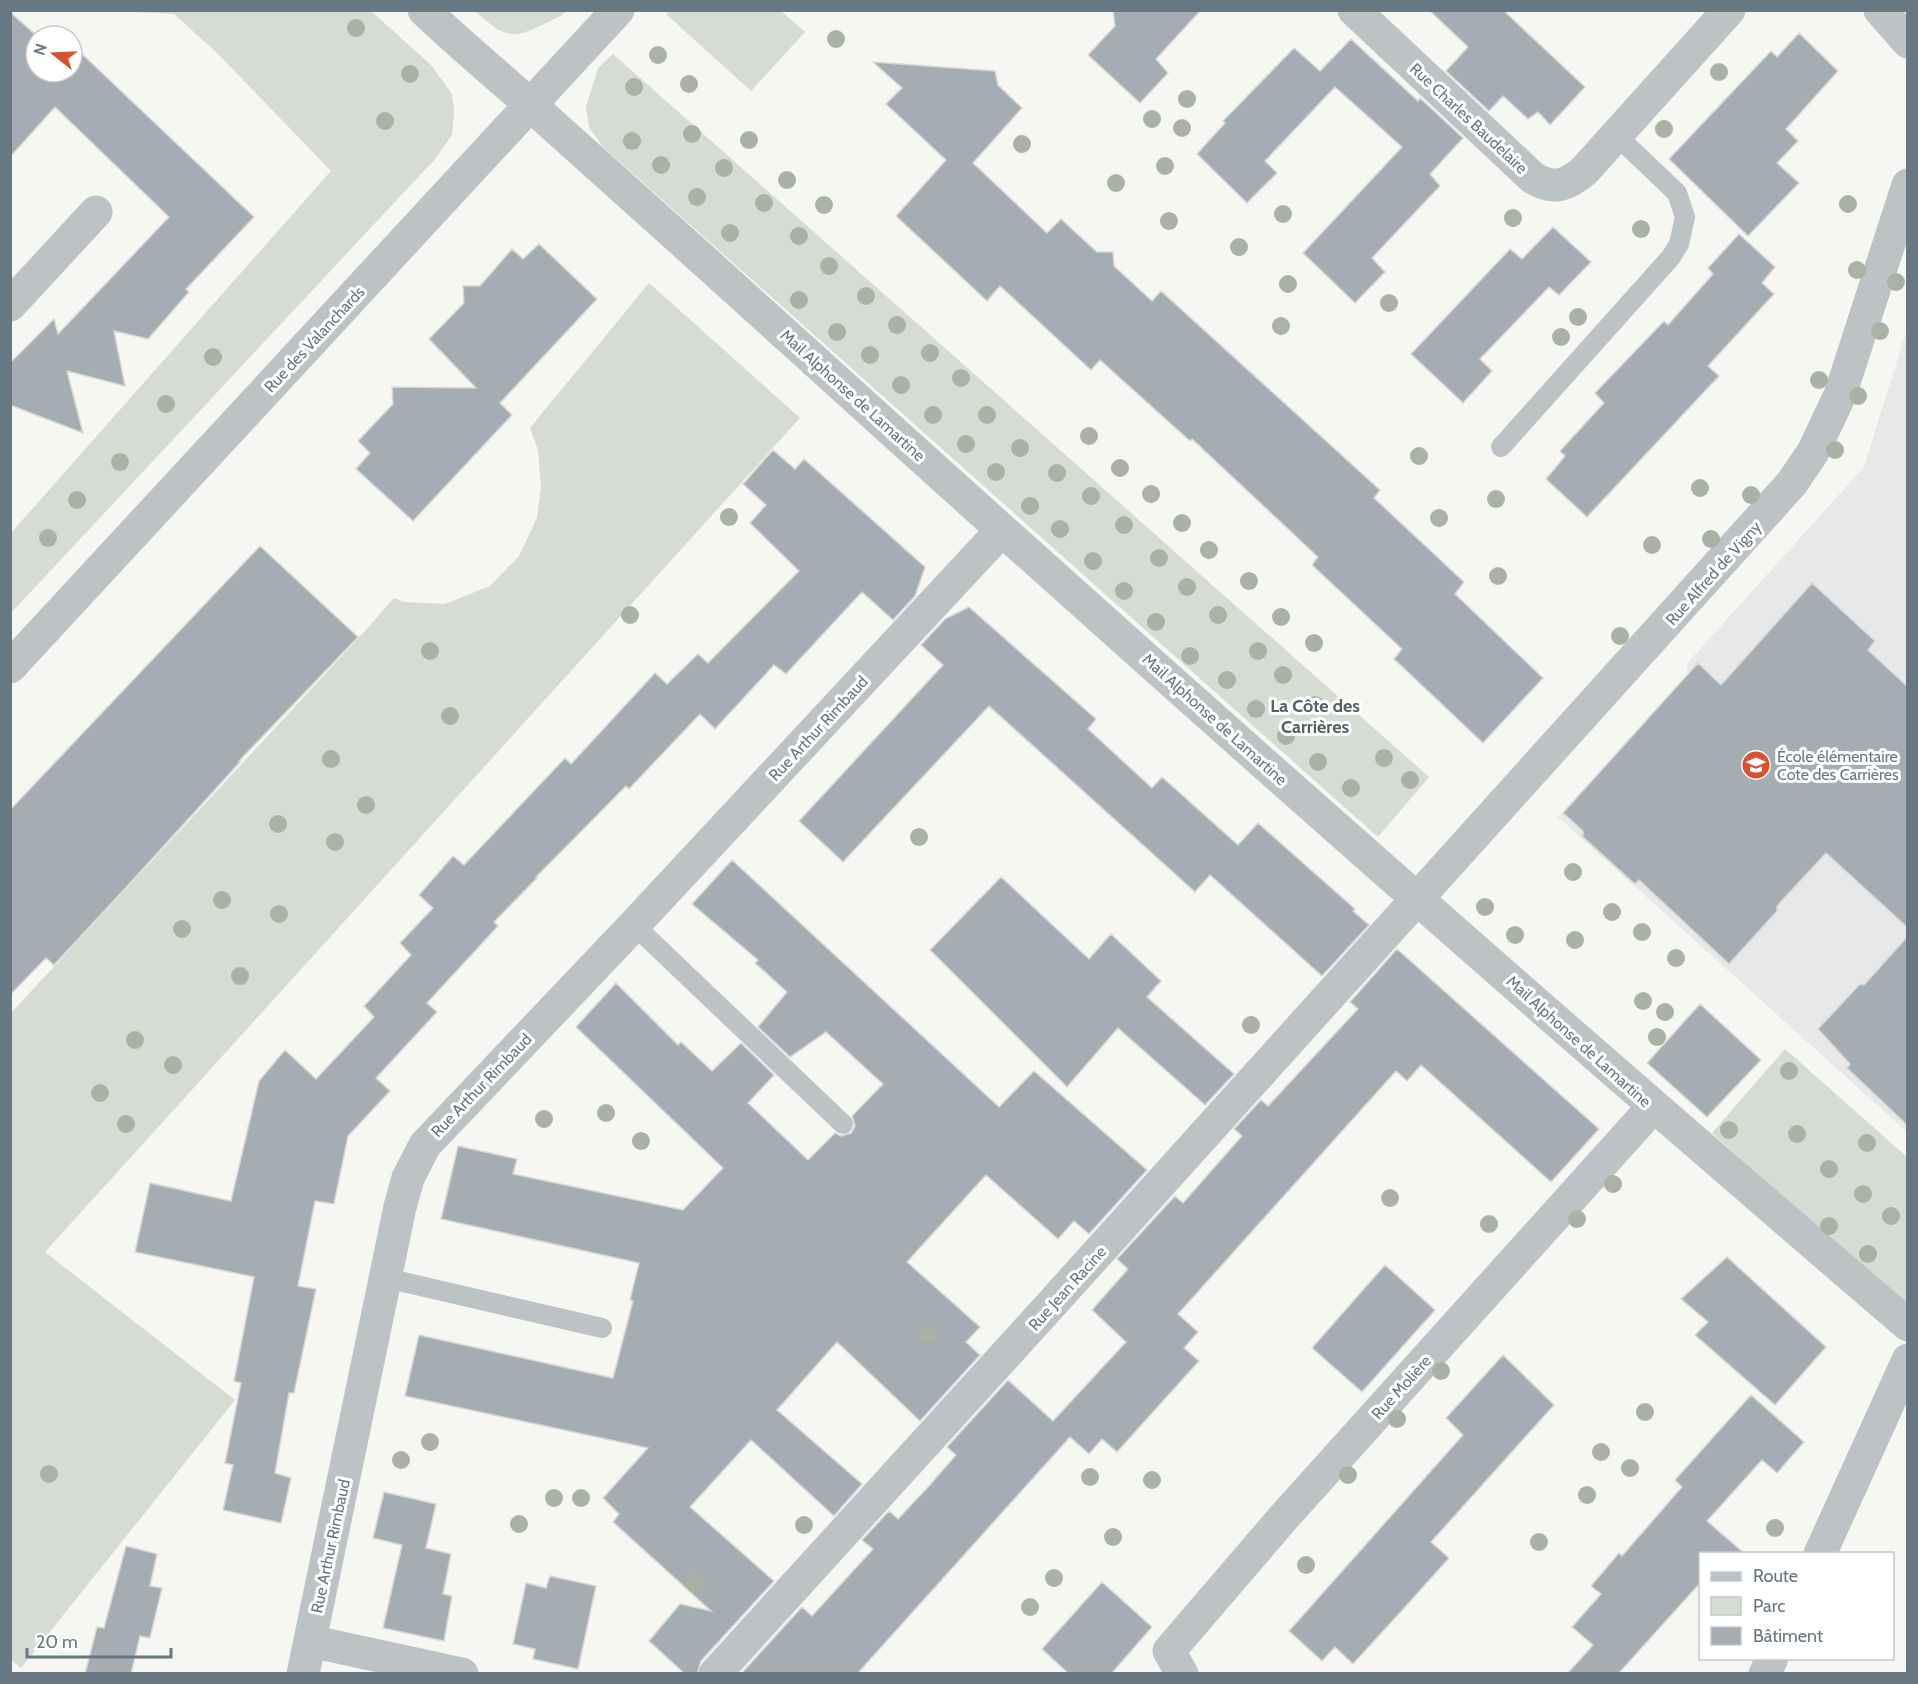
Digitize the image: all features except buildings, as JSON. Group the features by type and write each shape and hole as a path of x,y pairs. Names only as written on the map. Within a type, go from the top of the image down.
{"street":[{"name":"Mail Alphonse de Lamartine","path":"424,10 470,54 530,105 1417,900 1653,1107 1908,1325"},
{"name":"Rue des Valanchards","path":"10,667 618,10"},
{"name":"Rue Charles Baudelaire","path":"1354,10 1532,177 1545,184 1560,185 1574,179 1616,135"},
{"path":"1616,135 1729,10"},
{"path":"1880,10 1908,42"},
{"name":"Rue Alfred de Vigny","path":"1417,900 1792,483 1813,452 1840,395 1908,185"},
{"path":"10,305 96,212"},
{"name":"Rue Arthur Rimbaud","path":"303,1674 408,1178 425,1145 634,925 1002,530"},
{"name":"Rue Jean Racine","path":"715,1674 1417,900"},
{"name":"Rue Molière","path":"1182,1674 1169,1651 1283,1518 1653,1107"},
{"path":"1821,1552 1908,1360"},
{"path":"310,1641 462,1674"},
{"path":"1765,1674 1772,1660"}],"lane":[{"path":"1501,447 1671,257 1679,244 1685,218 1677,193 1616,135"},
{"path":"634,925 843,1124"},
{"path":"386,1278 602,1328"}],"shaded area":[{"name":"École élémentaire Cote des Carrières","path":"1907,329 1907,1132 1558,817 1688,675 1687,665 1692,658 1864,467"}],"green space":[{"path":"115,11 371,11 431,65 452,94 454,111 452,135 435,159 11,613 11,533 331,171 218,54 174,14"},
{"path":"475,11 566,11 561,16 535,28 516,34 498,30"},
{"path":"669,11 781,11 805,32 751,91 666,14"},
{"path":"613,54 1429,777 1378,837 603,147 589,127 586,107 598,68"},
{"path":"649,283 800,418 45,1252 235,1400 21,1668 10,1659 11,1013 394,598 404,602 445,604 490,586 519,556 537,518 541,487 538,450 530,428"},
{"path":"1785,1049 1907,1157 1907,1311 1712,1133"}],"place":[{"name":"École élémentaire Cote des Carrières","path":"1756,765"}],"district":[{"name":"La Côte des Carrières","path":"1315,716"}]}
